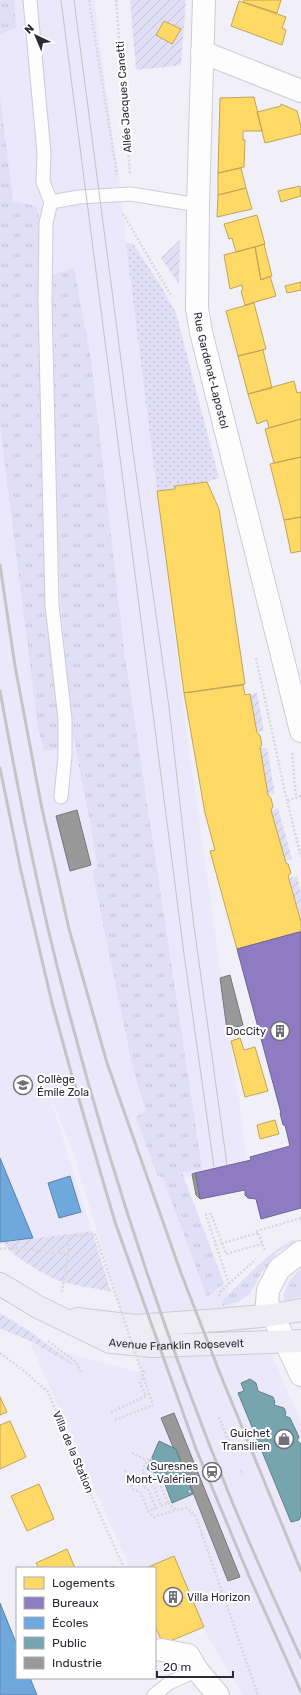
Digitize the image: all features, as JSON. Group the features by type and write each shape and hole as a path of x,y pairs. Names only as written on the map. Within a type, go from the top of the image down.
{"main road":[{"name":"Avenue Franklin Roosevelt","path":"0,1284 38,1308 110,1342 153,1346 294,1341"},
{"name":"Avenue Franklin Roosevelt","path":"58,1317 135,1326 272,1315 301,1310"}],"street":[{"name":"Rue Gardenat-Lapostol","path":"204,0 198,205 197,308 201,332 301,731"},
{"path":"202,52 301,91"},
{"path":"301,1252 278,1269 268,1290 267,1303 272,1315 294,1341 301,1375"},
{"path":"161,1650 188,1655 197,1670 218,1695"}],"lane":[{"path":"30,0 44,153 43,182 51,202 46,223 44,302 52,605 65,719 66,756 61,797"},
{"path":"51,202 79,197 131,194 198,205"},
{"path":"154,1695 169,1683 197,1670"}],"path":[{"name":"Allée Jacques Canetti","path":"116,0 131,194"},
{"path":"296,798 292,745 301,731"},
{"path":"301,796 287,801 301,857"},
{"path":"229,1284 206,1215 211,1214 226,1254 262,1244"},
{"path":"222,1243 258,1233 258,1231 301,1218"},
{"path":"219,1300 220,1292 265,1250 258,1233"},
{"path":"63,1280 68,1254 69,1237 95,1234 153,1405 115,1420"},
{"path":"0,1249 13,1248 68,1254"},
{"name":"Villa de la Station","path":"0,1352 48,1392 87,1486 124,1567"},
{"path":"111,1412 146,1396 140,1383"},
{"path":"219,1417 234,1455"},
{"path":"132,1453 147,1460 152,1459"},
{"path":"147,1460 142,1472 158,1479 168,1503 176,1510"},
{"path":"125,1470 133,1489 141,1494 148,1511 154,1518 176,1510 187,1508 196,1517 258,1695"},
{"path":"240,1471 242,1475"},
{"path":"159,1482 163,1480"},
{"path":"148,1511 156,1508 148,1489 143,1487 145,1482 154,1486 161,1506 168,1503"}],"shaded area":[{"path":"0,0 94,0 123,212 183,705 247,1160 184,1178 230,1298 259,1348 272,1354 301,1423 301,1695 242,1695 205,1631 174,1556 148,1567 130,1567 30,1343 143,1373 130,1341 73,1152 48,1091 92,1231 0,1242"}],"green space":[{"path":"0,0 14,0 16,28 0,34"},
{"path":"130,0 186,0 181,65 136,70"},
{"path":"0,97 13,201 36,206 39,216 40,325 62,748 44,751 38,728 0,425"},
{"path":"180,240 179,284 161,258"},
{"path":"126,243 133,244 159,283 176,313 219,478 207,482 175,486 175,489 157,491"},
{"path":"74,268 91,360 124,650 202,1169 182,1173 224,1283 207,1297 163,1178 157,1175 136,1117 146,1111 133,1069 92,870 97,867 95,849 72,724 66,668 58,556 53,274"},
{"path":"257,693 264,731 257,732 250,694"},
{"path":"260,748 267,748 275,794 268,795"},
{"path":"278,808 292,859 285,861 271,810"},
{"path":"297,876 301,893 301,922 289,878"},
{"path":"92,1231 111,1292 54,1279 20,1259 7,1247 4,1242"},
{"path":"293,1240 297,1241 278,1252 262,1272 249,1295 238,1302 222,1306 223,1300 256,1267 283,1245"},
{"path":"301,1269 301,1297 284,1301 288,1283"},
{"path":"0,1313 31,1332 72,1363 72,1365 32,1342 0,1328"}],"building: Logements":[{"path":"244,0 281,0 277,13 243,2"},
{"path":"239,1 286,17 282,28 286,30 282,45 231,26"},
{"path":"164,21 181,29 172,44 156,35"},
{"path":"254,97 262,131 243,131 243,140 245,140 244,167 218,173 220,98"},
{"path":"281,104 297,111 301,126 301,134 265,143 257,112 281,106"},
{"path":"241,168 246,188 218,195 218,173"},
{"path":"300,186 301,196 281,202 278,191"},
{"path":"246,188 252,209 217,217 218,195"},
{"path":"257,215 265,244 236,252 232,238 229,239 224,224"},
{"path":"264,244 272,276 261,280 255,247"},
{"path":"255,247 261,280 270,276 276,296 245,305 241,291 243,290 242,285 230,289 224,255"},
{"path":"301,282 301,290 287,293 285,286"},
{"path":"254,303 266,349 238,356 226,311"},
{"path":"263,350 272,388 248,394 238,356"},
{"path":"294,381 297,393 301,392 301,419 269,428 267,420 257,424 248,394"},
{"path":"301,419 301,457 274,463 265,429"},
{"path":"301,457 301,517 284,520 270,464"},
{"path":"207,482 219,509 245,684 184,693 157,491 175,489 175,486"},
{"path":"301,517 301,551 291,553 284,520"},
{"path":"243,685 245,695 250,694 257,733 260,735 262,745 260,747 268,795 271,798 273,807 271,810 286,863 288,864 291,873 288,876 301,922 301,932 237,949 210,851 215,850 205,813 184,693"},
{"path":"240,1038 244,1050 255,1047 268,1091 245,1097 231,1041"},
{"path":"275,1120 279,1134 260,1139 257,1125"},
{"path":"0,1397 7,1412 0,1415"},
{"path":"10,1421 26,1457 0,1469 0,1425"},
{"path":"39,1484 54,1519 27,1531 11,1496"},
{"path":"67,1549 75,1567 38,1567 36,1563"},
{"name":"Villa Horizon","path":"174,1556 204,1627 163,1644 156,1628 156,1567 148,1567"}],"building: Bureaux":[{"name":"DocCity","path":"301,932 301,1208 261,1219 256,1199 248,1198 245,1195 245,1190 200,1199 195,1173 251,1160 250,1157 290,1146 285,1125 283,1125 237,949"}],"building: Écoles":[{"path":"0,1158 33,1238 0,1242"},
{"path":"70,1176 81,1212 59,1218 48,1183"},
{"path":"0,1603 16,1643 16,1679 30,1679 37,1695 0,1695"}],"building: Public":[{"path":"250,1379 256,1383 258,1391 273,1397 275,1402 274,1405 284,1408 286,1413 285,1416 290,1418 299,1437 297,1441 301,1443 301,1516 299,1520 291,1522 238,1393 244,1391 241,1383"},
{"path":"159,1441 176,1449 193,1494 172,1503 162,1476 147,1469"}],"building: Industrie":[{"path":"77,810 91,865 70,871 56,816"},
{"path":"230,975 243,1025 227,1030 220,978"},
{"path":"195,1173 200,1199 196,1195 192,1174"},
{"path":"174,1413 240,1577 228,1581 176,1449 173,1447 161,1418"}],"tram line":[{"path":"61,0 184,954 214,1167"},
{"path":"74,0 133,452 169,707 193,919 227,1165"}],"railway":[{"path":"0,565 15,666 41,804 69,929 107,1063 181,1273 219,1371 301,1571"},
{"path":"0,691 30,847 56,963 83,1064 120,1190 161,1315 207,1438 265,1579 301,1658"},
{"path":"0,768 21,871 52,1003 115,1222 196,1449 249,1576 301,1692"}],"place":[{"name":"DocCity","path":"280,1031"},
{"name":"Collège Émile Zola","path":"23,1085"},
{"name":"Guichet Transilien","path":"284,1439"},
{"name":"Suresnes Mont-Valérien","path":"212,1472"},
{"name":"Villa Horizon","path":"173,1597"}]}
